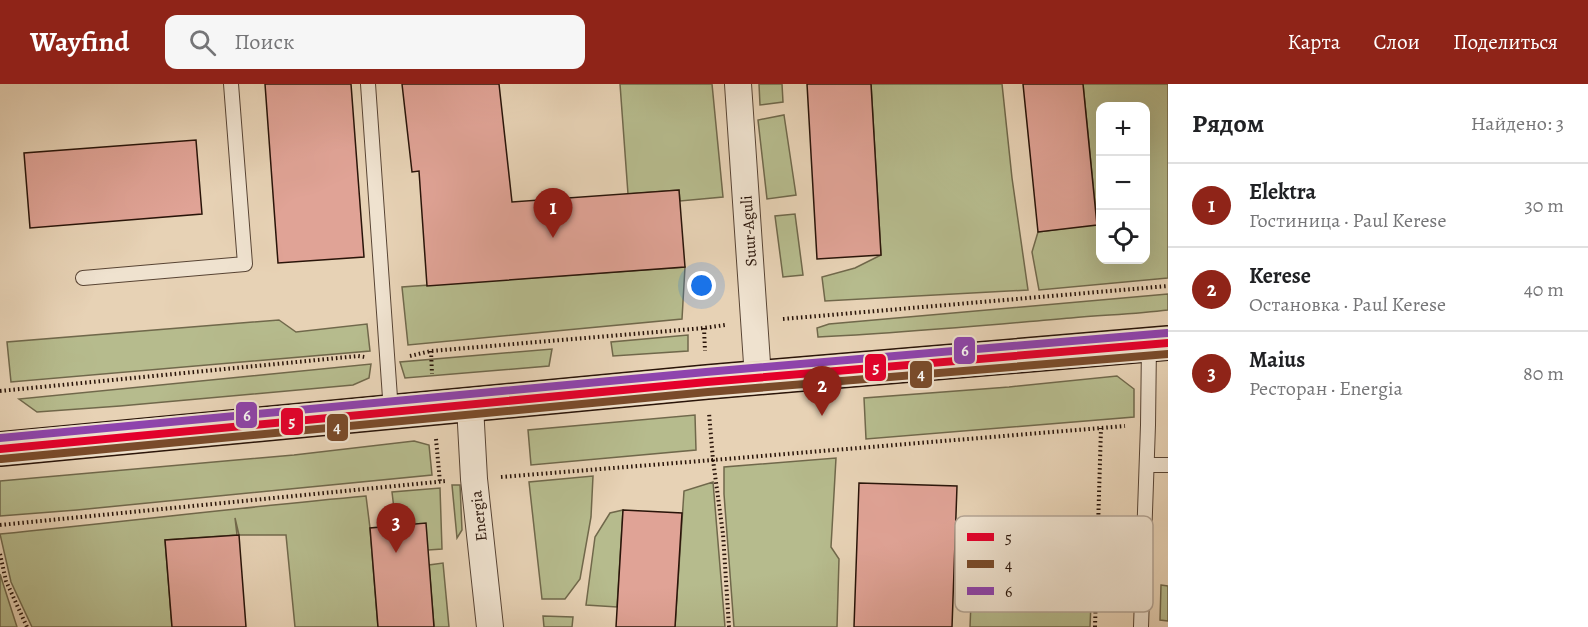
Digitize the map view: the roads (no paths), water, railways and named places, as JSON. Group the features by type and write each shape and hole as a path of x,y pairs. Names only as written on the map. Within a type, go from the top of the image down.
{"highway":[{"path":"0,449 707,382 1159,344"}],"street":[{"name":"Suur-Aguli","path":"738,84 758,378"},
{"name":"Energia","path":"470,406 474,479 490,627"}],"lane":[{"path":"84,278 245,264 231,84"},
{"path":"368,84 391,412"},
{"path":"1145,516 1148,425 1159,344"},
{"path":"1147,465 1168,465"},
{"path":"1141,627 1142,612"}],"place":[{"name":"Elektra","path":"553,238"},
{"name":"Kerese","path":"822,416"},
{"name":"Maius","path":"396,553"}]}
